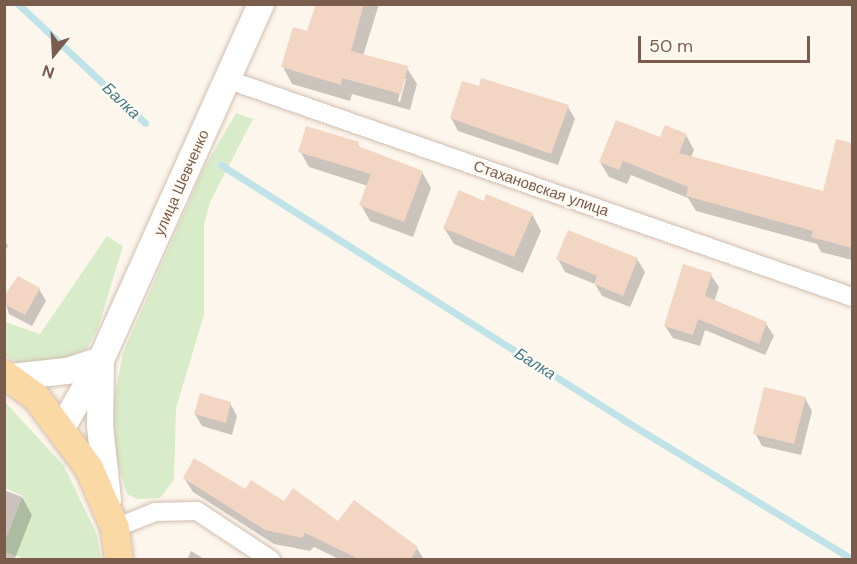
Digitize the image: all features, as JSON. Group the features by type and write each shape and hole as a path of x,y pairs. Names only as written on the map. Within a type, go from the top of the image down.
{"main road":[{"name":"улица Шевченко","path":"62,428 101,360 261,4"},
{"name":"улица Шевченко","path":"101,360 100,426 113,522"},
{"path":"8,375 67,371 101,360"},
{"path":"8,375 36,397 62,428 89,468 113,522 119,560"}],"street":[{"name":"Стахановская улица","path":"228,80 852,297"},
{"path":"113,522 155,512 197,511 271,560"}],"green space":[{"path":"236,113 253,119 210,202 204,224 204,315 176,408 174,480 160,498 137,499 127,494 115,454 114,400 123,353 203,170"},
{"path":"107,236 123,246 98,328 86,350 53,362 22,364 5,356 5,322 40,334"},
{"path":"5,402 64,466 97,535 101,559 24,559 5,552 5,541 23,496 5,488"}],"building":[{"path":"316,4 364,4 351,51 408,66 401,94 342,78 341,85 281,67 293,27 307,31"},
{"path":"481,78 569,105 551,154 450,118 462,81 479,86"},
{"path":"616,120 660,137 665,125 687,134 679,153 823,191 836,139 852,143 852,248 811,237 813,231 686,196 688,187 623,161 619,170 599,162"},
{"path":"306,126 359,142 358,146 423,171 404,222 359,205 371,174 298,152"},
{"path":"459,190 484,201 486,194 533,213 514,257 443,228"},
{"path":"568,230 638,258 623,296 594,284 597,276 556,259"},
{"path":"683,264 712,273 705,296 767,322 759,344 698,319 693,335 664,326"},
{"path":"18,276 40,288 25,315 4,304 4,296"},
{"path":"764,387 806,397 794,444 753,434"},
{"path":"200,393 231,402 226,423 194,414"},
{"path":"194,458 245,489 251,480 284,501 293,488 338,521 354,500 418,547 410,560 361,560 305,533 302,538 265,530 183,478"}],"waterway":[{"name":"Балка","path":"18,4 145,123"},
{"name":"Балка","path":"221,165 624,420 852,559"}]}
